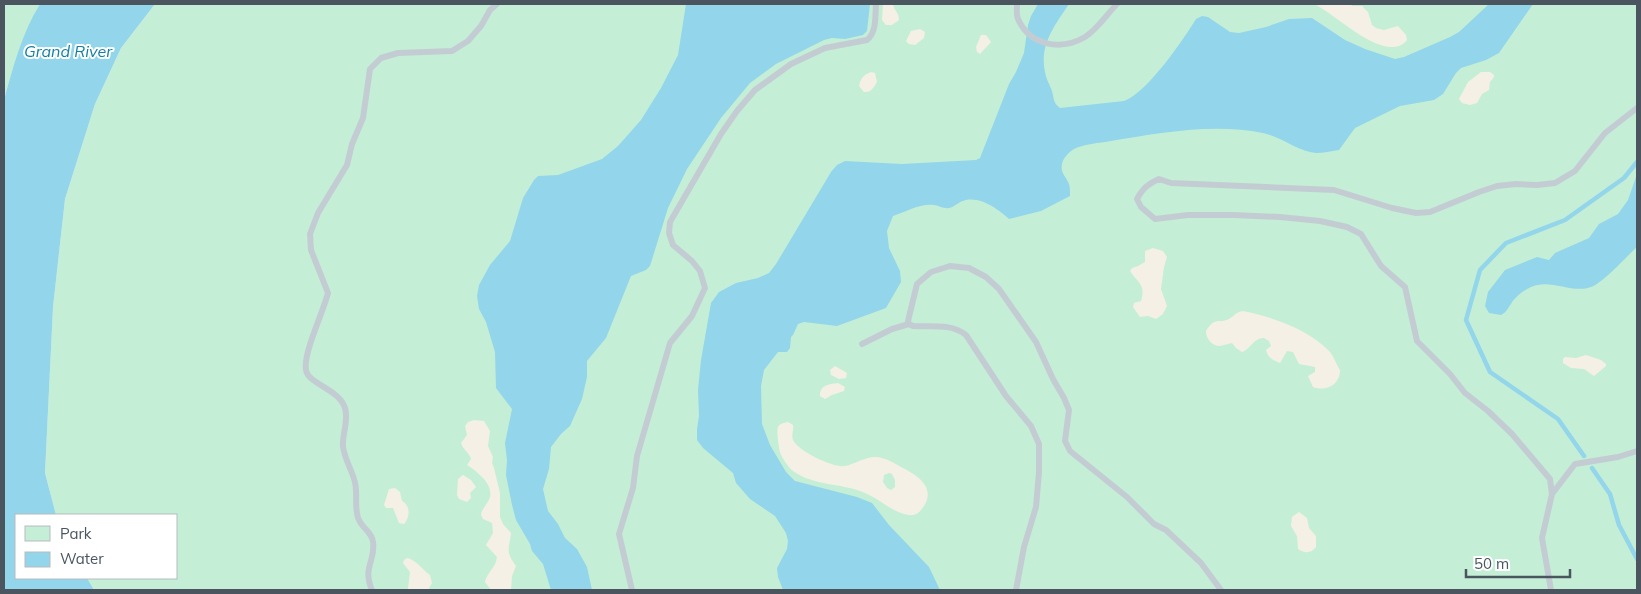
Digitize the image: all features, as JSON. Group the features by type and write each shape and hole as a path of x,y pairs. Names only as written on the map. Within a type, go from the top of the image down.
{"lane":[{"path":"372,590 368,580 368,567 374,549 373,540 369,531 359,521 356,511 355,480 348,466 343,446 347,419 345,408 336,394 309,378 306,370 307,353 328,293 311,250 310,234 318,213 347,165 352,144 363,118 370,68 381,58 398,53 452,51 468,41 481,26 490,10 497,4"},
{"path":"632,590 619,534 633,488 637,456 670,343 692,316 705,288 700,271 692,261 673,245 669,232 670,222 721,134 755,90 791,64 825,48 867,40 872,36 876,4"},
{"path":"1017,4 1018,18 1032,38 1049,44 1068,45 1086,37 1117,4"},
{"path":"1551,590 1542,538 1552,494 1550,479 1512,434 1488,411 1465,393 1450,374 1417,341 1405,287 1380,266 1361,234 1347,227 1320,221 1280,217 1224,215 1156,219 1141,207 1138,199 1142,189 1149,183 1159,179 1171,183 1334,190 1392,208 1416,213 1430,212 1497,186 1555,183 1575,171 1604,133 1637,108"},
{"path":"909,324 908,315 917,284 931,272 950,266 969,268 986,277 999,289 1036,342 1064,398 1069,410 1065,441 1070,451 1127,497 1154,524 1166,530 1200,563 1221,590"},
{"path":"862,344 892,329 909,324 913,326 959,329 966,335 996,382 1032,426 1039,444 1038,493 1036,507 1024,547 1016,590"},
{"path":"1552,494 1575,464 1618,457 1637,451"}],"green space":[{"path":"4,4 40,4 24,38 4,100"},
{"path":"155,4 1637,4 1637,590 94,590 88,579 178,579 178,514 56,514 45,473 53,307 65,199 95,104 121,48"}],"sand":[{"path":"883,4 893,4 898,15 899,20 892,25 886,25 882,20"},
{"path":"1314,4 1362,6 1368,12 1372,25 1384,30 1398,26 1406,35 1407,40 1398,46 1387,47 1374,42 1360,35"},
{"path":"920,29 925,32 924,38 915,45 909,44 906,41 911,31"},
{"path":"981,35 986,35 991,42 980,54 977,52 976,47"},
{"path":"871,72 875,73 877,82 870,91 864,92 859,86 860,83 864,76"},
{"path":"1481,72 1490,72 1494,75 1490,82 1489,90 1482,94 1477,103 1470,105 1462,103 1459,99 1468,82"},
{"path":"1153,248 1163,251 1167,257 1161,289 1167,306 1163,314 1156,319 1148,316 1140,317 1133,307 1134,303 1141,301 1143,291 1130,271 1132,268 1145,262 1145,251"},
{"path":"1243,311 1288,324 1310,335 1330,352 1340,370 1338,380 1327,388 1313,387 1308,376 1315,372 1315,367 1299,364 1293,352 1287,351 1280,363 1273,360 1269,357 1266,350 1271,346 1269,341 1264,338 1255,341 1242,352 1232,343 1220,346 1210,342 1206,331 1209,326 1217,321 1229,319"},
{"path":"1586,355 1601,360 1606,366 1594,376 1584,369 1571,368 1563,363 1565,357 1576,358"},
{"path":"835,366 847,373 846,378 839,379 831,375 830,370"},
{"path":"838,383 845,387 844,391 825,399 820,396 823,387"},
{"path":"474,420 484,421 490,431 488,446 493,457 492,463 500,493 500,517 511,533 509,553 516,566 512,576 511,590 491,590 485,582 497,557 486,545 493,533 492,523 483,519 481,515 490,497 490,492 483,478 467,465 471,459 461,443 467,435 465,426 468,422"},
{"path":"788,422 793,425 792,438 796,444 808,454 825,462 845,466 877,457 884,458 913,474 926,487 928,493 924,506 916,514 903,514 856,490 801,476 789,467 780,452 777,429 782,423","holes":["892,474 895,480 895,487 891,490 883,482 884,475"]},
{"path":"463,475 471,480 476,487 470,493 471,498 467,502 459,499 457,495 458,479"},
{"path":"395,488 400,492 402,501 408,509 408,515 404,524 399,523 393,508 386,508 384,505 389,489"},
{"path":"1299,512 1307,518 1309,528 1316,536 1316,547 1310,552 1298,549 1297,536 1291,526 1292,517"},
{"path":"407,558 416,562 430,575 432,583 428,590 408,589 410,572 403,563"}],"water":[{"name":"Grand River","path":"40,4 155,4 121,48 95,104 65,199 53,307 45,473 56,514 15,514 15,579 88,579 94,590 4,590 4,100 23,38"},
{"path":"686,4 870,4 867,31 863,35 845,39 832,38 824,40 776,64 750,83 721,118 687,169 668,208 650,266 646,270 631,276 606,338 587,361 587,377 582,399 570,426 551,447 549,469 543,489 548,511 558,524 565,538 577,549 587,567 592,590 551,590 543,564 532,551 516,520 512,505 506,475 505,443 512,409 496,388 495,352 486,322 479,309 477,296 479,285 490,265 510,241 523,198 534,180 538,176 558,175 602,159 618,146 641,120 661,88 678,55"},
{"path":"1038,4 1069,4 1058,20 1046,44 1044,53 1046,75 1055,102 1060,108 1124,101 1133,96 1153,77 1174,52 1196,19 1202,16 1208,17 1230,32 1239,33 1266,27 1289,19 1312,18 1345,40 1395,59 1404,57 1459,32 1489,4 1533,4 1499,53 1486,60 1461,68 1443,94 1434,100 1400,106 1355,128 1339,150 1319,153 1309,152 1270,135 1244,130 1206,129 1148,135 1087,145 1072,150 1065,157 1062,167 1069,184 1070,196 1041,211 1009,219 982,201 969,200 949,208 924,205 893,216 887,231 889,248 900,271 901,282 886,308 837,326 804,322 798,324 791,337 790,348 787,352 778,352 764,370 761,386 762,424 770,445 786,472 795,481 857,497 872,503 889,525 929,567 940,590 783,590 777,568 787,549 786,533 775,516 750,499 736,483 733,473 703,448 697,440 701,360 711,303 719,292 736,283 758,278 769,273 837,165 845,161 902,164 976,160 980,158 1009,84 1024,53 1028,25"},
{"path":"1637,174 1637,247 1615,269 1596,285 1584,289 1546,284 1531,287 1517,296 1503,314 1489,313 1485,306 1488,292 1505,270 1537,257 1549,260 1555,253 1589,238 1599,224 1618,214 1628,200"}],"waterway":[{"path":"1584,456 1558,419 1490,372 1466,320 1480,270 1506,243 1565,220 1624,178 1637,162"},
{"path":"1592,468 1610,494 1619,525 1637,559"}]}
